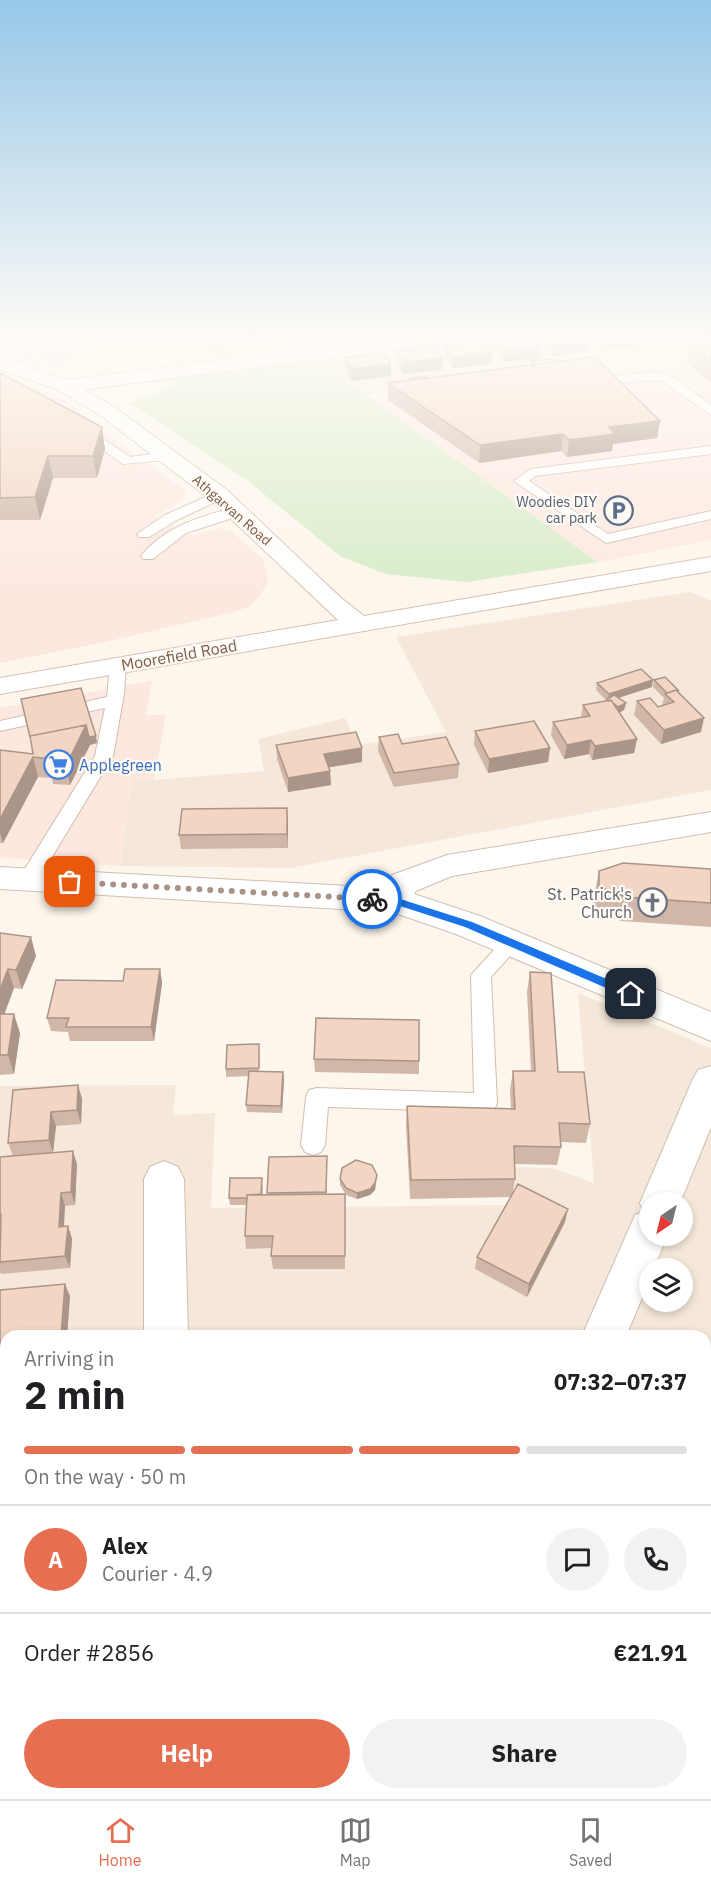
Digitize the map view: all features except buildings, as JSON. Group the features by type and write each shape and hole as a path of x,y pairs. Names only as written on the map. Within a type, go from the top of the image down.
{"street":[{"name":"Athgarvan Road","path":"124,424 219,495 331,602 358,624"},
{"name":"Moorefield Road","path":"0,686 711,564"},
{"path":"394,900 404,883 447,866 711,822"},
{"path":"14,879 394,900 468,925 711,1027"},
{"path":"665,1192 711,1081"},
{"path":"164,1179 166,1330"},
{"path":"607,1330 642,1246"}],"lane":[{"path":"73,424 128,460 166,456"},
{"path":"709,452 531,473 521,481 606,539 711,515"},
{"path":"144,534 170,518 219,495"},
{"path":"148,556 182,530 237,512"},
{"path":"14,879 104,756 118,666"},
{"path":"0,726 114,701"},
{"path":"313,1145 317,1097 486,1103 481,975 511,944"}],"shaded area":[{"path":"0,424 92,424 185,490 185,496 181,501 153,516 194,536 219,528 231,531 263,559 268,581 260,596 248,607 105,642 0,663"},
{"name":"Woodies DIY car park","path":"406,424 711,424 711,540 599,562"},
{"path":"690,592 711,601 711,790 290,868 120,866 132,779 154,780 264,771 258,739 345,718 357,745 446,732 396,637"},
{"path":"152,681 146,715 166,715 154,780 132,779 120,866 0,858 0,708"},
{"path":"578,993 711,1048 711,1330 0,1330 0,1086 176,1085 173,1115 215,1113 211,1208 510,1205 515,1195 515,1167 552,1168 594,1183"}],"green space":[{"path":"162,424 406,424 598,562 466,582 386,574 340,556 248,481"}],"way so far":[{"path":"70,882 372,899"}],"place":[{"name":"Woodies DIY car park","path":"618,510"},
{"name":"Applegreen","path":"58,765"},
{"name":"St. Patrick's Church","path":"653,903"}],"route":[{"path":"372,899 394,900 468,925 631,994"}]}
